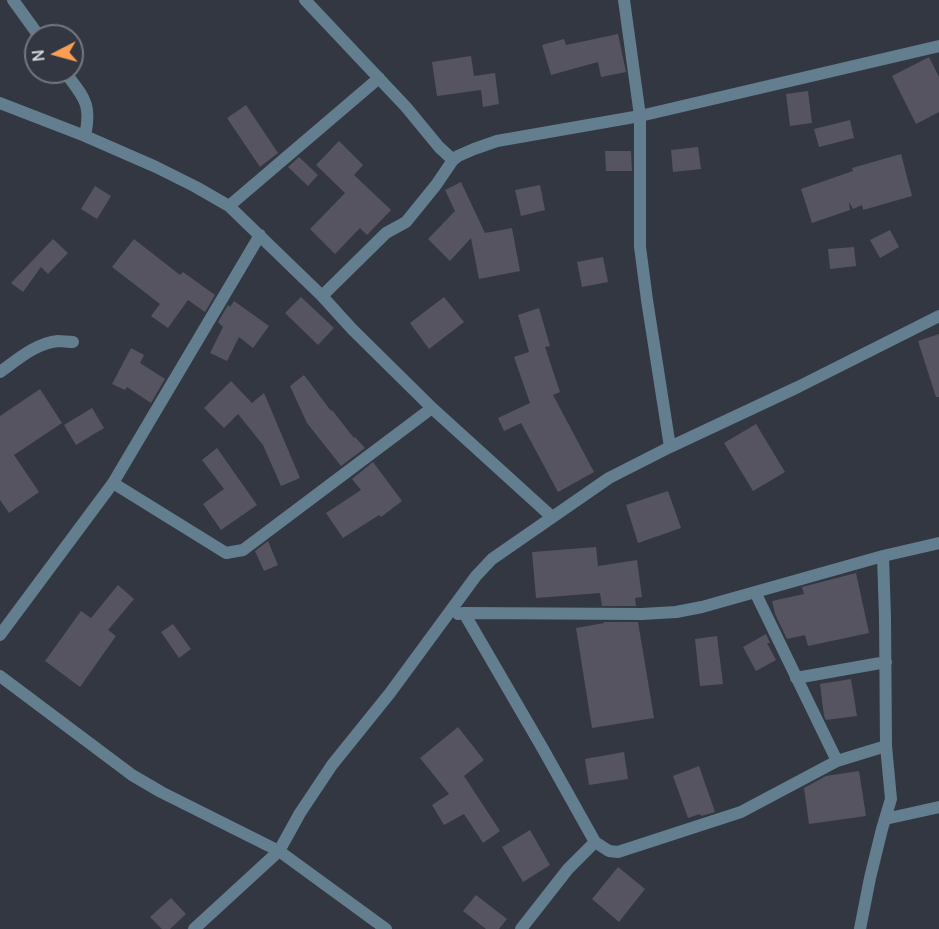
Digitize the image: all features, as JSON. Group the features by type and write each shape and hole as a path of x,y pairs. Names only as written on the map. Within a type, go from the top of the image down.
{"street":[{"path":"13,0 30,24"},
{"path":"304,0 453,160"},
{"path":"624,0 640,116 640,247 670,447"},
{"path":"322,296 387,233 406,222 453,160 466,152 497,141 640,116 939,46"},
{"path":"229,206 379,78"},
{"path":"74,84 88,110 86,136"},
{"path":"0,103 86,136 156,167 229,206 322,296 432,408 552,517"},
{"path":"0,635 113,483 260,236"},
{"path":"194,929 279,851 300,813 332,765 390,693 476,576 492,559 609,478 939,316"},
{"path":"0,372 25,354 41,346 58,341 73,342"},
{"path":"113,483 226,553 236,552 243,550 432,408"},
{"path":"446,617 464,613 642,614 676,612 939,543"},
{"path":"860,929 870,878 891,799 886,746 883,556"},
{"path":"755,592 837,761"},
{"path":"464,613 595,842 609,851 618,852 741,812 837,761 886,746"},
{"path":"796,678 885,663"},
{"path":"0,676 132,775 279,851 386,929"},
{"path":"885,819 939,807"},
{"path":"520,929 568,869 595,842"}],"building":[{"path":"618,34 626,72 601,77 598,62 551,75 542,45 564,39 566,45"},
{"path":"471,56 474,76 495,73 499,104 483,107 481,90 437,96 432,62"},
{"path":"929,57 939,77 939,112 916,124 892,76"},
{"path":"808,91 812,123 790,126 786,94"},
{"path":"246,105 278,153 260,167 227,118"},
{"path":"850,120 854,138 819,147 814,129"},
{"path":"339,141 363,165 354,175 391,210 367,235 360,228 335,254 310,229 345,193 316,165"},
{"path":"698,147 701,169 673,172 671,150"},
{"path":"605,151 631,151 632,171 606,171"},
{"path":"901,154 912,196 863,210 862,205 853,209 849,202 850,210 812,223 801,189 853,171 852,168"},
{"path":"299,157 318,175 308,186 288,167"},
{"path":"461,182 485,233 512,228 520,271 479,279 471,238 450,261 428,239 455,211 445,190"},
{"path":"540,185 545,210 521,216 515,190"},
{"path":"95,186 111,196 97,219 81,209"},
{"path":"890,230 899,247 880,258 870,240"},
{"path":"53,239 68,253 48,274 41,267 23,292 11,283"},
{"path":"134,239 180,275 183,272 215,295 205,312 188,300 168,328 151,316 160,304 112,267"},
{"path":"854,247 856,266 830,269 828,249"},
{"path":"603,257 608,282 582,287 577,262"},
{"path":"301,297 334,328 318,345 285,313"},
{"path":"444,297 464,322 429,349 410,323"},
{"path":"234,301 269,326 253,348 239,337 227,361 210,353 223,327 218,322 228,305 230,307"},
{"path":"539,308 550,346 545,347 560,392 553,395 594,472 558,492 521,423 504,431 498,418 530,403 514,357 529,352 518,315"},
{"path":"939,334 939,397 936,397 918,341"},
{"path":"131,348 144,355 140,363 165,379 151,403 127,387 125,390 112,384"},
{"path":"304,375 331,411 365,448 341,466 307,423 290,386"},
{"path":"231,381 252,403 264,393 300,478 281,486 263,445 238,414 224,428 204,408"},
{"path":"40,389 62,423 14,455 39,492 9,513 0,500 0,416"},
{"path":"92,408 104,428 76,445 64,425"},
{"path":"756,424 785,472 753,491 724,443"},
{"path":"217,448 257,505 221,530 203,504 224,489 202,460"},
{"path":"373,462 402,501 381,517 379,515 343,538 326,513 361,490 352,479"},
{"path":"668,491 681,528 638,543 626,505"},
{"path":"268,541 278,565 264,571 255,551"},
{"path":"596,547 598,566 637,560 642,597 635,598 636,606 602,606 600,593 536,598 532,552"},
{"path":"856,573 869,633 808,646 805,635 787,639 775,614 772,601 804,594 802,587"},
{"path":"118,585 134,599 108,630 116,636 80,687 45,661 81,611 91,618"},
{"path":"604,622 638,622 654,718 592,728 576,628"},
{"path":"173,624 191,649 179,658 161,632"},
{"path":"766,634 770,643 767,643 776,660 756,671 743,647"},
{"path":"717,636 723,684 700,686 695,639"},
{"path":"851,679 857,716 826,720 820,684"},
{"path":"458,727 484,760 464,776 500,831 483,843 464,814 444,825 432,805 449,794 420,758"},
{"path":"624,752 628,779 589,785 585,759"},
{"path":"699,766 715,812 688,818 673,776"},
{"path":"859,771 866,816 809,824 804,788 826,776"},
{"path":"530,830 550,865 523,882 502,847"},
{"path":"618,867 645,889 619,922 592,899"},
{"path":"476,895 507,919 499,929 486,929 463,911"},
{"path":"171,898 186,914 170,929 162,929 150,917"}]}
